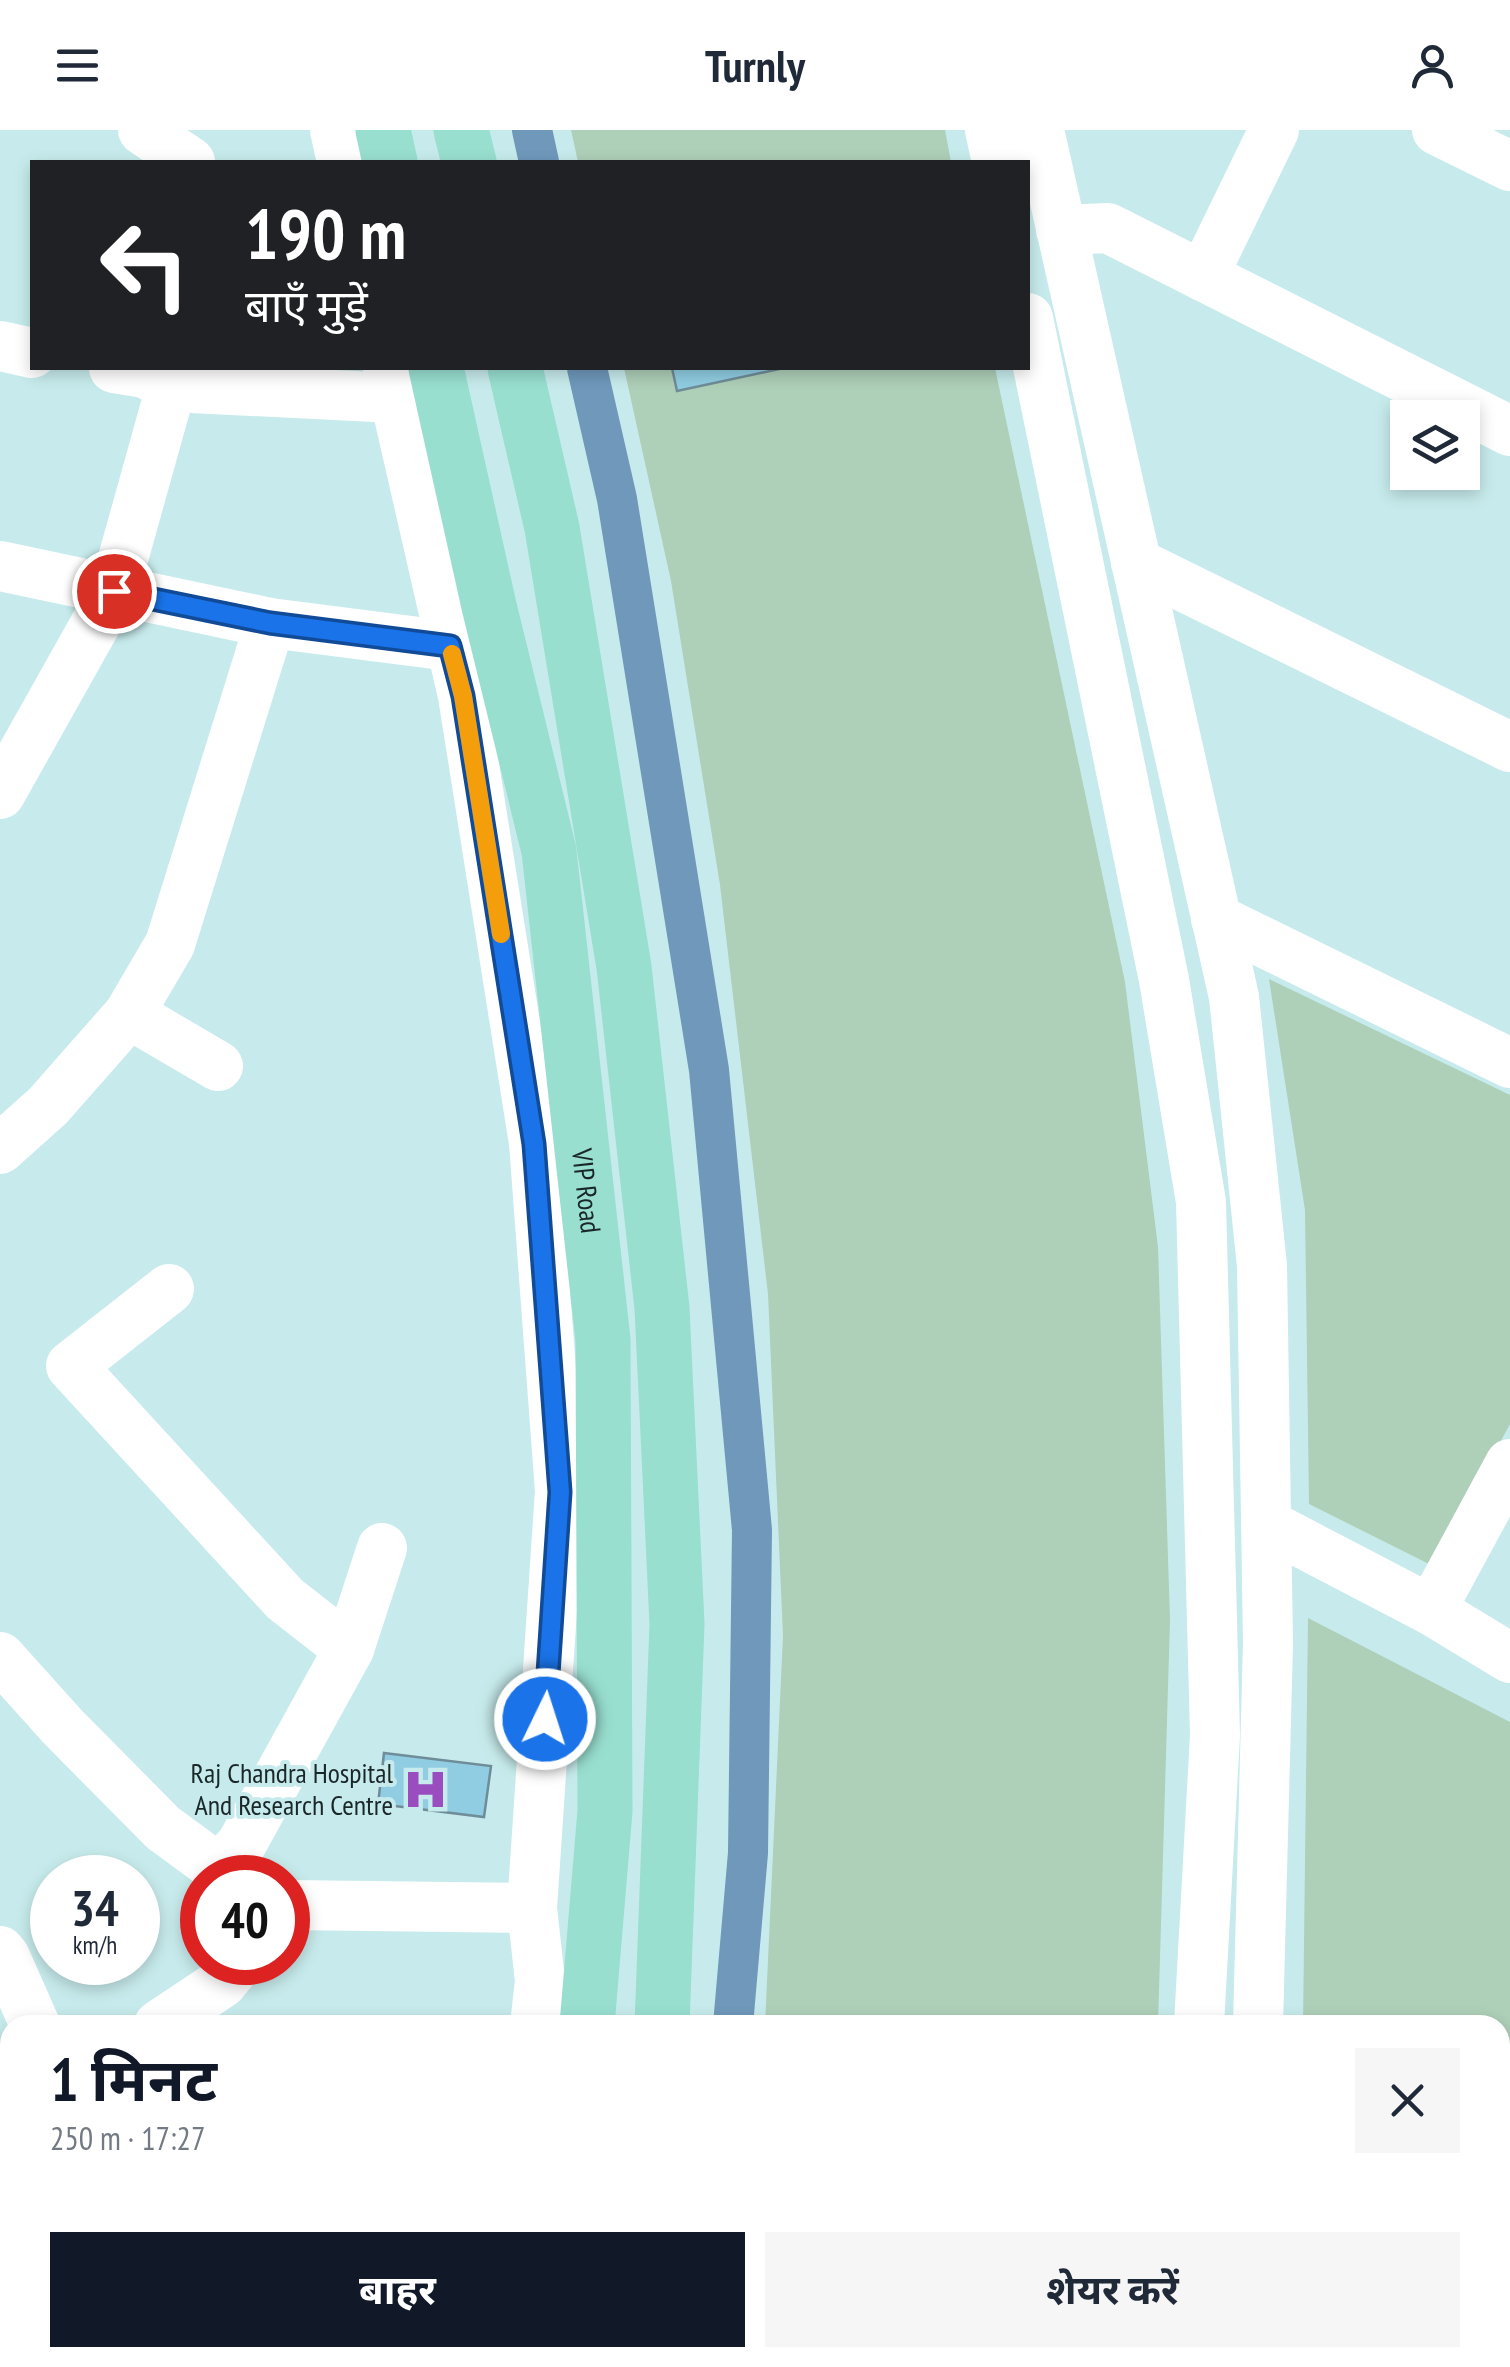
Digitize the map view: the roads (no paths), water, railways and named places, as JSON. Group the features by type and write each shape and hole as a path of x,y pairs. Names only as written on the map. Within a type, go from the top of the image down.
{"main road":[{"path":"383,130 390,160"},
{"path":"462,130 469,160"},
{"path":"516,370 552,528 624,966 662,1308 677,1624 662,2015"},
{"name":"VIP Road","path":"406,378 489,606 548,850 603,1340 606,1810 588,2015"}],"street":[{"path":"144,130 187,160"},
{"path":"335,130 342,160"},
{"path":"990,130 996,160"},
{"path":"1039,130 1234,996 1262,1266 1268,1643 1258,2015"},
{"path":"1203,276 1274,130"},
{"path":"1437,130 1510,166"},
{"path":"1062,230 1108,228 1510,431"},
{"path":"1030,328 1164,980 1201,1202 1215,1735 1201,2015"},
{"path":"0,346 30,353"},
{"path":"126,370 145,373 171,387 406,378"},
{"name":"VIP Road","path":"406,378 450,646 463,696 534,1144 560,1492 532,1908 540,1981 536,2015"},
{"path":"0,794 114,591 171,387"},
{"path":"1136,563 1510,747"},
{"path":"0,566 270,623 450,646"},
{"path":"0,1149 48,1106 129,1014 170,944 270,623"},
{"path":"1216,918 1510,1062"},
{"path":"129,1014 218,1066"},
{"path":"169,1290 71,1366 285,1599 348,1649"},
{"path":"1431,1610 1510,1464"},
{"path":"1266,1524 1431,1610 1510,1658"},
{"path":"235,1855 348,1649 382,1548"},
{"path":"0,1657 163,1828 200,1855"},
{"path":"310,1905 532,1908"},
{"path":"0,1951 31,2015"},
{"path":"174,2015 219,1985"}],"waterway":[{"path":"532,130 539,160"},
{"path":"587,370 617,499 709,1070 752,1530 748,1853 734,2015"}],"place":[{"name":"Raj Chandra Hospital And Research Centre","path":"426,1789"}]}
